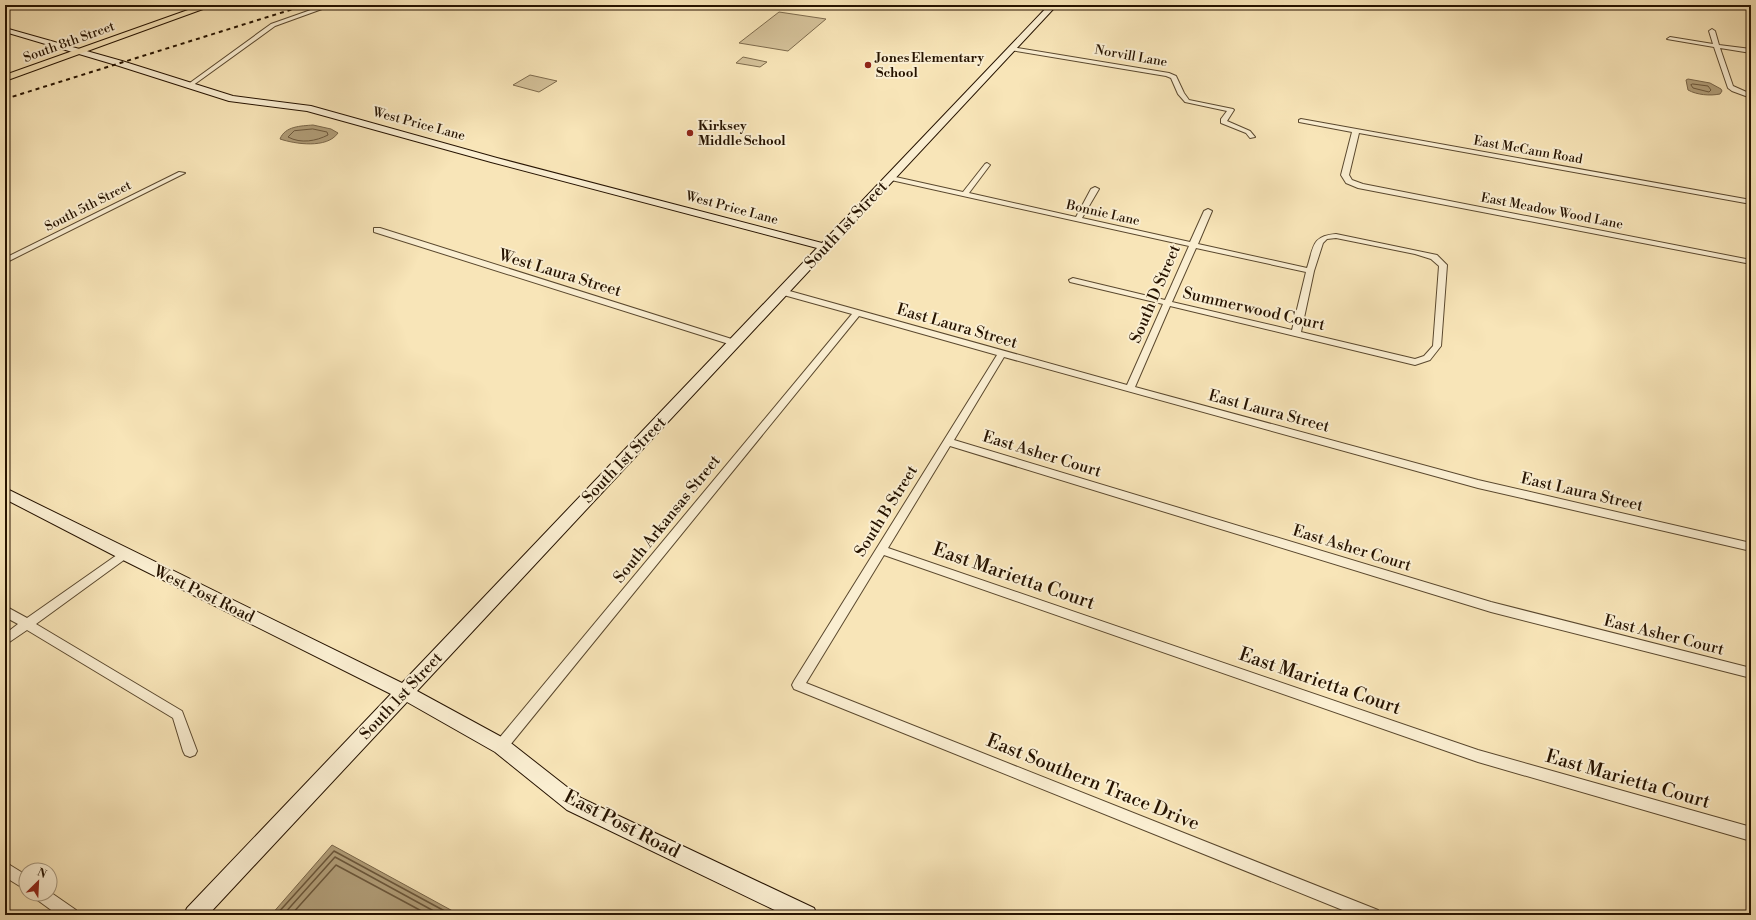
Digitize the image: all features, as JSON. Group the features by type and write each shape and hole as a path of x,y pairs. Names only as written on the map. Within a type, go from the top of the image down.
{"main road":[{"name":"South 8th Street","path":"5,78 210,5"}],"street":[{"path":"190,85 273,25 330,5"},
{"name":"South 1st Street","path":"194,915 1053,5"},
{"name":"West Price Lane","path":"5,30 232,99 308,108 500,161 825,247"},
{"path":"1712,31 1730,87 1748,95"},
{"path":"1670,39 1751,50"},
{"name":"Norvill Lane","path":"1012,49 1167,74 1174,77 1181,94 1187,101 1231,110 1223,122 1248,132 1252,137"},
{"name":"East McCann Road","path":"1302,121 1751,202"},
{"name":"East Meadow Wood Lane","path":"1356,130 1345,175 1349,181 1361,186 1751,262"},
{"path":"965,194 987,165"},
{"name":"South 5th Street","path":"5,261 181,173"},
{"name":"Bonnie Lane","path":"891,178 1310,271"},
{"path":"1078,219 1095,189"},
{"name":"South D Street","path":"1130,389 1208,211"},
{"name":"West Laura Street","path":"377,230 735,343"},
{"name":"Summerwood Court","path":"1073,280 1415,362 1427,358 1437,346 1443,265 1434,257 1336,236 1325,237 1319,242 1310,271"},
{"path":"1296,334 1310,271"},
{"name":"East Laura Street","path":"783,292 1002,354 1478,484 1751,547"},
{"name":"South Arkansas Street","path":"501,746 857,313"},
{"name":"South B Street","path":"798,685 1002,354"},
{"name":"East Asher Court","path":"948,442 1491,607 1751,673"},
{"name":"West Post Road","path":"5,493 124,554 404,692"},
{"name":"East Marietta Court","path":"881,550 1478,756 1751,834"},
{"path":"5,640 124,554"},
{"path":"5,611 178,715 190,751"},
{"name":"East Southern Trace Drive","path":"798,685 1374,915"},
{"name":"East Post Road","path":"404,692 501,746 574,804 807,915"},
{"path":"5,869 18,878"},
{"path":"52,902 71,915"}],"shaded area":[{"path":"779,12 826,19 788,51 739,43"},
{"path":"743,57 767,62 760,67 736,63"},
{"path":"530,75 557,81 539,92 513,85"}],"water":[{"path":"1688,79 1710,83 1722,91 1720,94 1712,95 1692,92 1688,90 1686,80"},
{"path":"313,125 331,129 338,133 333,138 326,141 310,144 302,144 280,139 289,129 299,126"},
{"path":"332,845 460,915 271,915"}],"railway":[{"path":"5,99 306,5"}],"place":[{"name":"Jones Elementary School","path":"868,65"},
{"name":"Kirksey Middle School","path":"690,133"}]}
